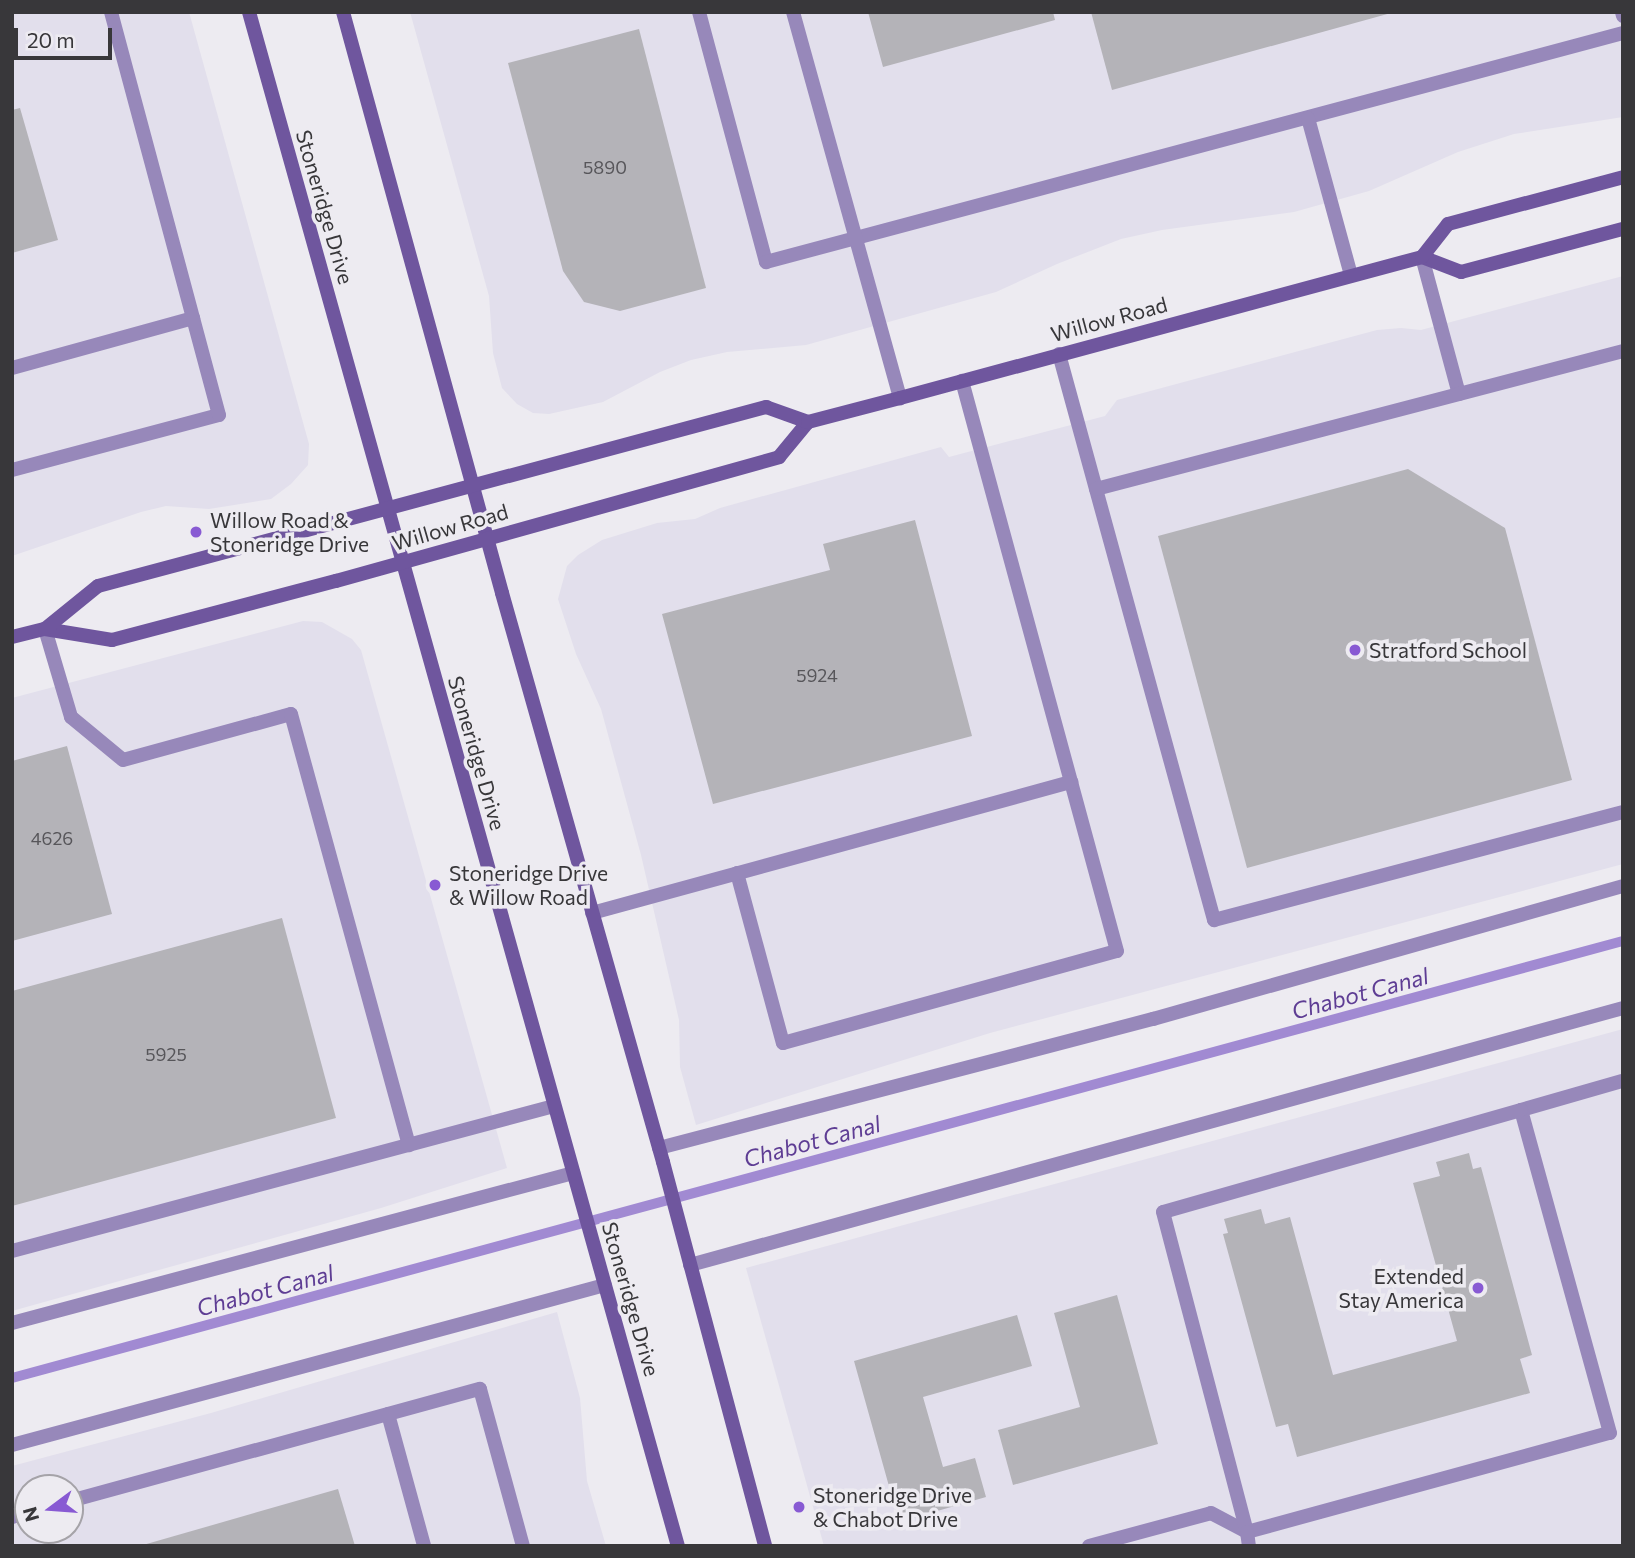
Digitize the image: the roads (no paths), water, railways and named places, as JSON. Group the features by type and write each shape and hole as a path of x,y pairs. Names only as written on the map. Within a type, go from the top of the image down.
{"main road":[{"name":"Stoneridge Drive","path":"249,12 678,1546"},
{"path":"343,12 472,487 661,1155 765,1546"},
{"path":"1623,177 1448,224 1422,257 1461,272 1623,229"},
{"name":"Willow Road","path":"12,637 45,628 98,586 766,407 808,422 1422,257"},
{"name":"Willow Road","path":"45,628 112,640 402,562 779,457 808,422"}],"lane":[{"path":"12,470 219,415 111,12"},
{"path":"699,12 766,262 1623,33"},
{"path":"793,12 853,239 900,398"},
{"path":"1308,118 1351,275"},
{"path":"1422,257 1459,394"},
{"path":"12,368 193,318"},
{"path":"1096,489 1623,351"},
{"path":"1059,354 1214,919 1623,812"},
{"path":"737,873 783,1043 1118,951 962,381"},
{"path":"45,628 71,717 123,760 291,714 409,1145"},
{"path":"592,913 1071,782"},
{"path":"661,1155 1623,886"},
{"path":"690,1265 1623,1008"},
{"path":"1248,1539 1163,1212 1623,1082"},
{"path":"12,1251 554,1105"},
{"path":"1248,1539 1617,1431 1521,1110"},
{"path":"12,1323 575,1179"},
{"path":"12,1446 603,1278"},
{"path":"84,1497 480,1389 523,1546"},
{"path":"388,1414 424,1546"},
{"path":"1089,1546 1211,1513 1248,1539"}],"waterway":[{"name":"Chabot Canal","path":"12,1378 1623,941"}],"place":[{"name":"Willow Road & Stoneridge Drive","path":"196,532"},
{"name":"Stratford School","path":"1355,650"},
{"name":"Stoneridge Drive & Willow Road","path":"435,885"},
{"name":"Extended Stay America","path":"1478,1288"},
{"name":"Stoneridge Drive & Chabot Drive","path":"799,1507"}]}
